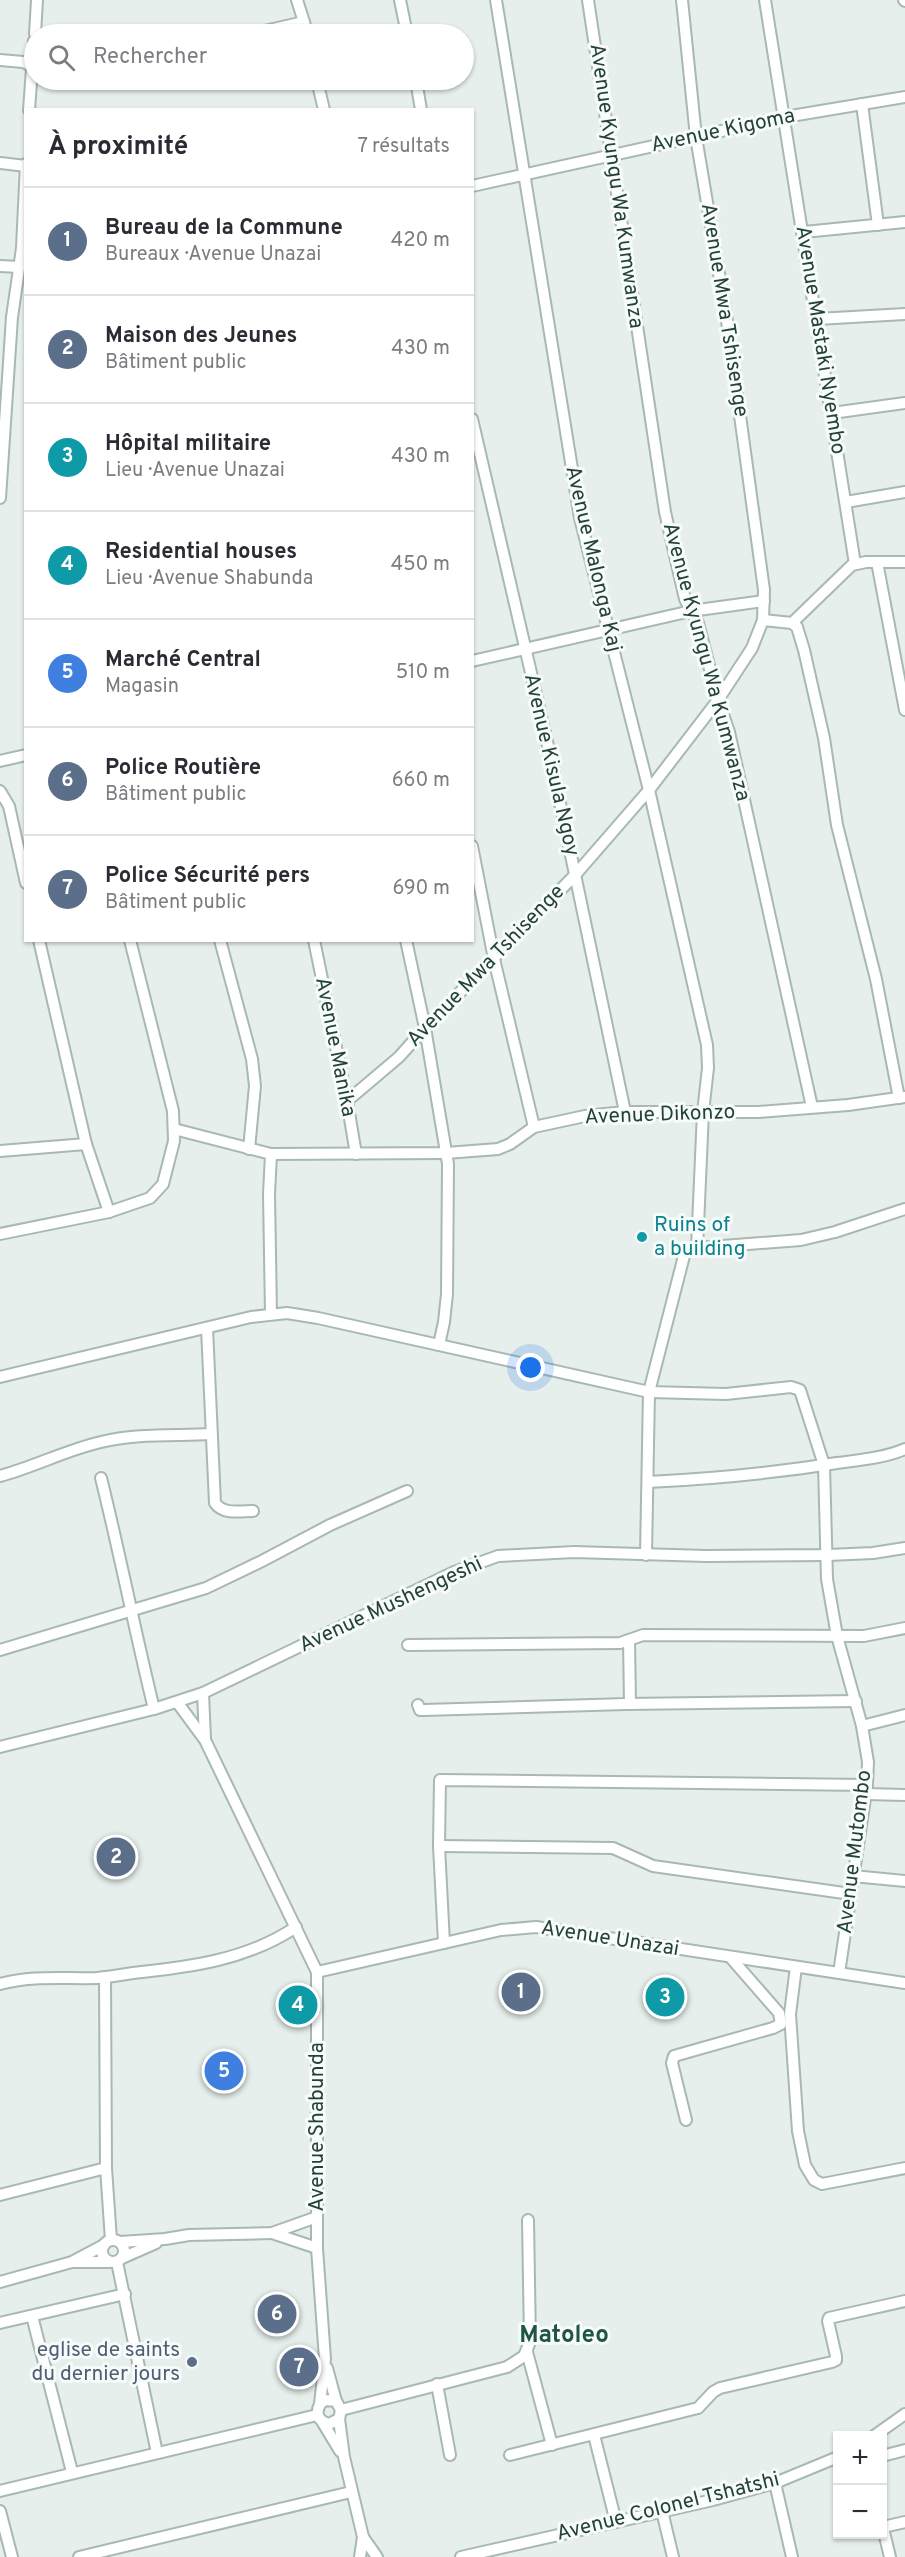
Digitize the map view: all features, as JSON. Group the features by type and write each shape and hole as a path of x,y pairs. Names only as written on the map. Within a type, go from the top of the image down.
{"street":[{"path":"36,24 38,0"},
{"path":"295,24 304,22 297,0"},
{"path":"400,0 405,24"},
{"name":"Avenue Malonga Kaj","path":"496,0 578,507 649,789 707,1045 708,1068 703,1112 697,1248"},
{"name":"Avenue Kyungu Wa Kumwanza","path":"588,0 658,472 674,556 691,611 698,622 718,700 726,720 812,1107"},
{"name":"Avenue Mwa Tshisenge","path":"347,1101 390,1066 576,874 649,789 718,700 757,640 763,620 764,601 727,321 696,137 682,0"},
{"name":"Avenue Mastaki Nyembo","path":"765,0 804,232 855,564"},
{"path":"0,60 24,62"},
{"path":"29,108 31,90"},
{"path":"320,90 324,108"},
{"path":"418,90 421,108"},
{"name":"Avenue Kigoma","path":"474,186 785,117 905,97"},
{"path":"862,104 878,225"},
{"path":"0,163 24,165"},
{"path":"0,498 4,372 21,283 19,267 24,182"},
{"path":"804,232 905,222"},
{"path":"0,266 19,267"},
{"path":"817,319 905,314"},
{"path":"832,413 905,403"},
{"name":"Avenue Kisula Ngoy","path":"474,428 576,874 625,1112"},
{"path":"846,502 905,492"},
{"path":"877,562 905,710"},
{"path":"792,623 848,567 877,562 905,562"},
{"path":"474,661 691,611 764,601"},
{"path":"763,620 792,623 797,627 804,650 824,738 837,825 876,980 902,1098"},
{"path":"0,760 24,755"},
{"path":"0,791 9,806 24,874"},
{"path":"474,856 494,959 534,1127"},
{"path":"39,942 86,1144 109,1212"},
{"path":"0,1234 49,1226 109,1212 150,1198 161,1188 172,1152 174,1129 170,1092 131,942"},
{"path":"221,942 252,1059 255,1086 249,1149"},
{"name":"Avenue Manika","path":"314,942 356,1154"},
{"path":"405,942 425,1028 449,1184 444,1322 439,1345"},
{"name":"Avenue Dikonzo","path":"174,1129 271,1154 446,1153 498,1149 510,1144 534,1127 585,1116 625,1112 759,1112 902,1098"},
{"path":"0,1151 86,1144"},
{"path":"271,1154 269,1194 271,1314"},
{"path":"646,1555 649,1392 684,1255 688,1250 697,1248 801,1240 835,1232 905,1209"},
{"path":"0,1377 207,1328 271,1314 287,1313 649,1392"},
{"path":"207,1328 214,1498 218,1507 226,1511 253,1511"},
{"name":"Avenue Mutombo","path":"649,1392 726,1394 796,1388 803,1395 824,1465 827,1579 837,1636 862,1726 867,1762 866,1790 839,1973"},
{"path":"0,1476 30,1468 83,1446 108,1440 212,1434"},
{"path":"648,1482 717,1479 883,1456 905,1449"},
{"path":"101,1478 122,1565 130,1612 154,1708"},
{"path":"0,1650 206,1588 330,1525 407,1491"},
{"name":"Avenue Mushengeshi","path":"0,1747 177,1702 203,1693 454,1572 498,1556 574,1552 646,1555 828,1555 873,1553 905,1548"},
{"path":"408,1645 620,1643 643,1635 864,1636 905,1628"},
{"path":"629,1640 630,1704"},
{"path":"203,1693 205,1740"},
{"path":"418,1705 420,1710 424,1710 856,1701"},
{"path":"177,1702 205,1740"},
{"path":"862,1726 905,1715"},
{"name":"Avenue Shabunda","path":"205,1740 317,1971 317,2248 325,2359"},
{"path":"444,1943 440,1780 866,1790 905,1795"},
{"path":"440,1846 612,1848 653,1866 851,1894"},
{"path":"853,1876 905,1881"},
{"path":"0,1984 27,1978 105,1977 181,1969 210,1963 274,1942 296,1927"},
{"name":"Avenue Unazai","path":"317,1971 512,1928 536,1927 905,1983"},
{"path":"686,2120 673,2066 674,2056 781,2024 779,2013 731,1958"},
{"path":"796,1967 790,2014 798,2131 806,2165 814,2180 822,2184 905,2168"},
{"path":"105,1977 106,2168 111,2242 102,2254 116,2260"},
{"path":"0,2195 106,2168"},
{"path":"0,2282 72,2262 111,2242 165,2239 189,2235 272,2233 317,2217"},
{"path":"0,2491 157,2452 320,2419 329,2424 339,2410 507,2367 517,2362 527,2352 530,2342 528,2220"},
{"path":"272,2233 317,2248"},
{"path":"72,2262 116,2260 165,2239"},
{"path":"111,2242 124,2249 116,2260"},
{"path":"116,2260 157,2452"},
{"path":"0,2323 125,2294"},
{"path":"510,2455 698,2408 720,2388 832,2362 836,2360 836,2356 829,2318 905,2301"},
{"path":"32,2316 72,2472"},
{"path":"527,2352 552,2445"},
{"path":"325,2359 320,2419 344,2457"},
{"path":"325,2359 339,2410 344,2457 351,2492 363,2537 377,2557"},
{"path":"437,2384 450,2455"},
{"path":"320,2404 325,2400 339,2410"},
{"path":"881,2431 905,2414"},
{"path":"594,2435 616,2522"},
{"path":"887,2455 905,2450"},
{"name":"Avenue Colonel Tshatshi","path":"461,2557 775,2483 833,2459"},
{"path":"775,2483 792,2557"},
{"path":"79,2557 351,2492"},
{"path":"0,2511 12,2557"},
{"path":"662,2511 673,2557"},
{"path":"887,2525 905,2522"},
{"path":"360,2557 363,2537"},
{"path":"886,2539 890,2557"}],"place":[{"name":"Ruins of a building","path":"642,1237"},
{"name":"Maison des Jeunes","path":"116,1857"},
{"name":"Bureau de la Commune","path":"521,1992"},
{"name":"Hôpital militaire","path":"665,1997"},
{"name":"Residential houses","path":"298,2005"},
{"name":"Marché Central","path":"224,2071"},
{"name":"Police Routière","path":"277,2314"},
{"name":"eglise de saints du dernier jours","path":"192,2362"},
{"name":"Police Sécurité pers","path":"299,2367"}],"district":[{"name":"Matoleo","path":"564,2336"}]}
